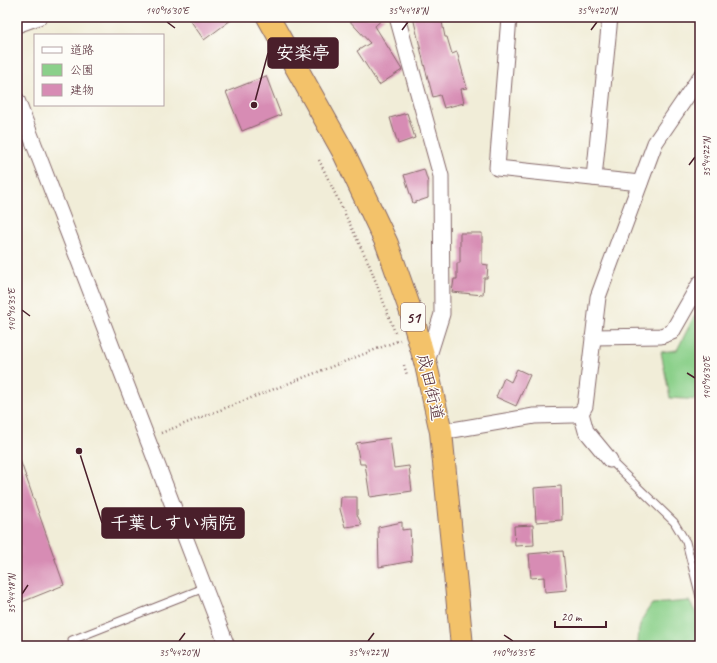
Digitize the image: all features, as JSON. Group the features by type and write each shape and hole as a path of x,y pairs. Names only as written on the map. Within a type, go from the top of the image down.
{"highway":[{"name":"成田街道","path":"268,17 344,153 387,244 411,312 408,337 426,365 441,432 462,646"}],"street":[{"path":"17,25 39,17"},
{"path":"397,17 441,176 442,314 426,365"},
{"path":"509,17 497,168 640,183"},
{"path":"594,178 610,17"},
{"path":"610,460 586,431 581,413 585,406 598,297 655,143 700,77"},
{"path":"17,100 227,646"},
{"path":"593,337 661,336 672,332 700,283"},
{"path":"441,432 534,416 573,415 581,413"}],"lane":[{"path":"610,460 674,522 686,542 700,597"},
{"path":"74,646 72,640 204,588"}],"path":[{"path":"319,160 369,264 408,337"},
{"path":"400,348 408,337"},
{"path":"147,438 408,337"},
{"path":"404,363 407,377"}],"green space":[{"path":"700,305 700,400 670,398 661,352 677,350"},
{"path":"689,601 700,620 700,646 638,646 640,624 652,604"}],"building":[{"path":"188,17 235,17 204,40"},
{"path":"346,17 385,17 375,26 402,70 379,85 357,51 370,43"},
{"path":"413,17 441,17 445,37 447,37 452,54 457,52 467,88 461,89 464,103 444,108 440,95 433,97"},
{"path":"266,76 281,115 242,131 226,92"},
{"path":"407,113 415,138 398,144 390,118"},
{"path":"424,169 428,182 428,198 413,203 404,175"},
{"path":"460,233 482,233 482,264 488,265 487,278 484,278 483,295 452,292 454,279 457,279 457,263 460,263"},
{"path":"517,369 530,375 516,406 496,397 504,378 511,382"},
{"path":"390,438 394,468 409,466 412,491 370,497 365,464 360,464 356,443"},
{"path":"19,457 64,585 17,604 17,458"},
{"path":"561,486 562,520 536,522 534,488"},
{"path":"341,497 357,497 357,515 362,525 345,527 340,509"},
{"path":"402,522 402,530 410,529 412,561 379,567 378,527"},
{"path":"533,525 534,545 515,546 514,526"},
{"path":"563,551 567,590 545,592 544,577 531,578 529,554"}],"place":[{"name":"安楽亭","path":"254,105"},
{"name":"千葉しすい病院","path":"79,451"}]}
